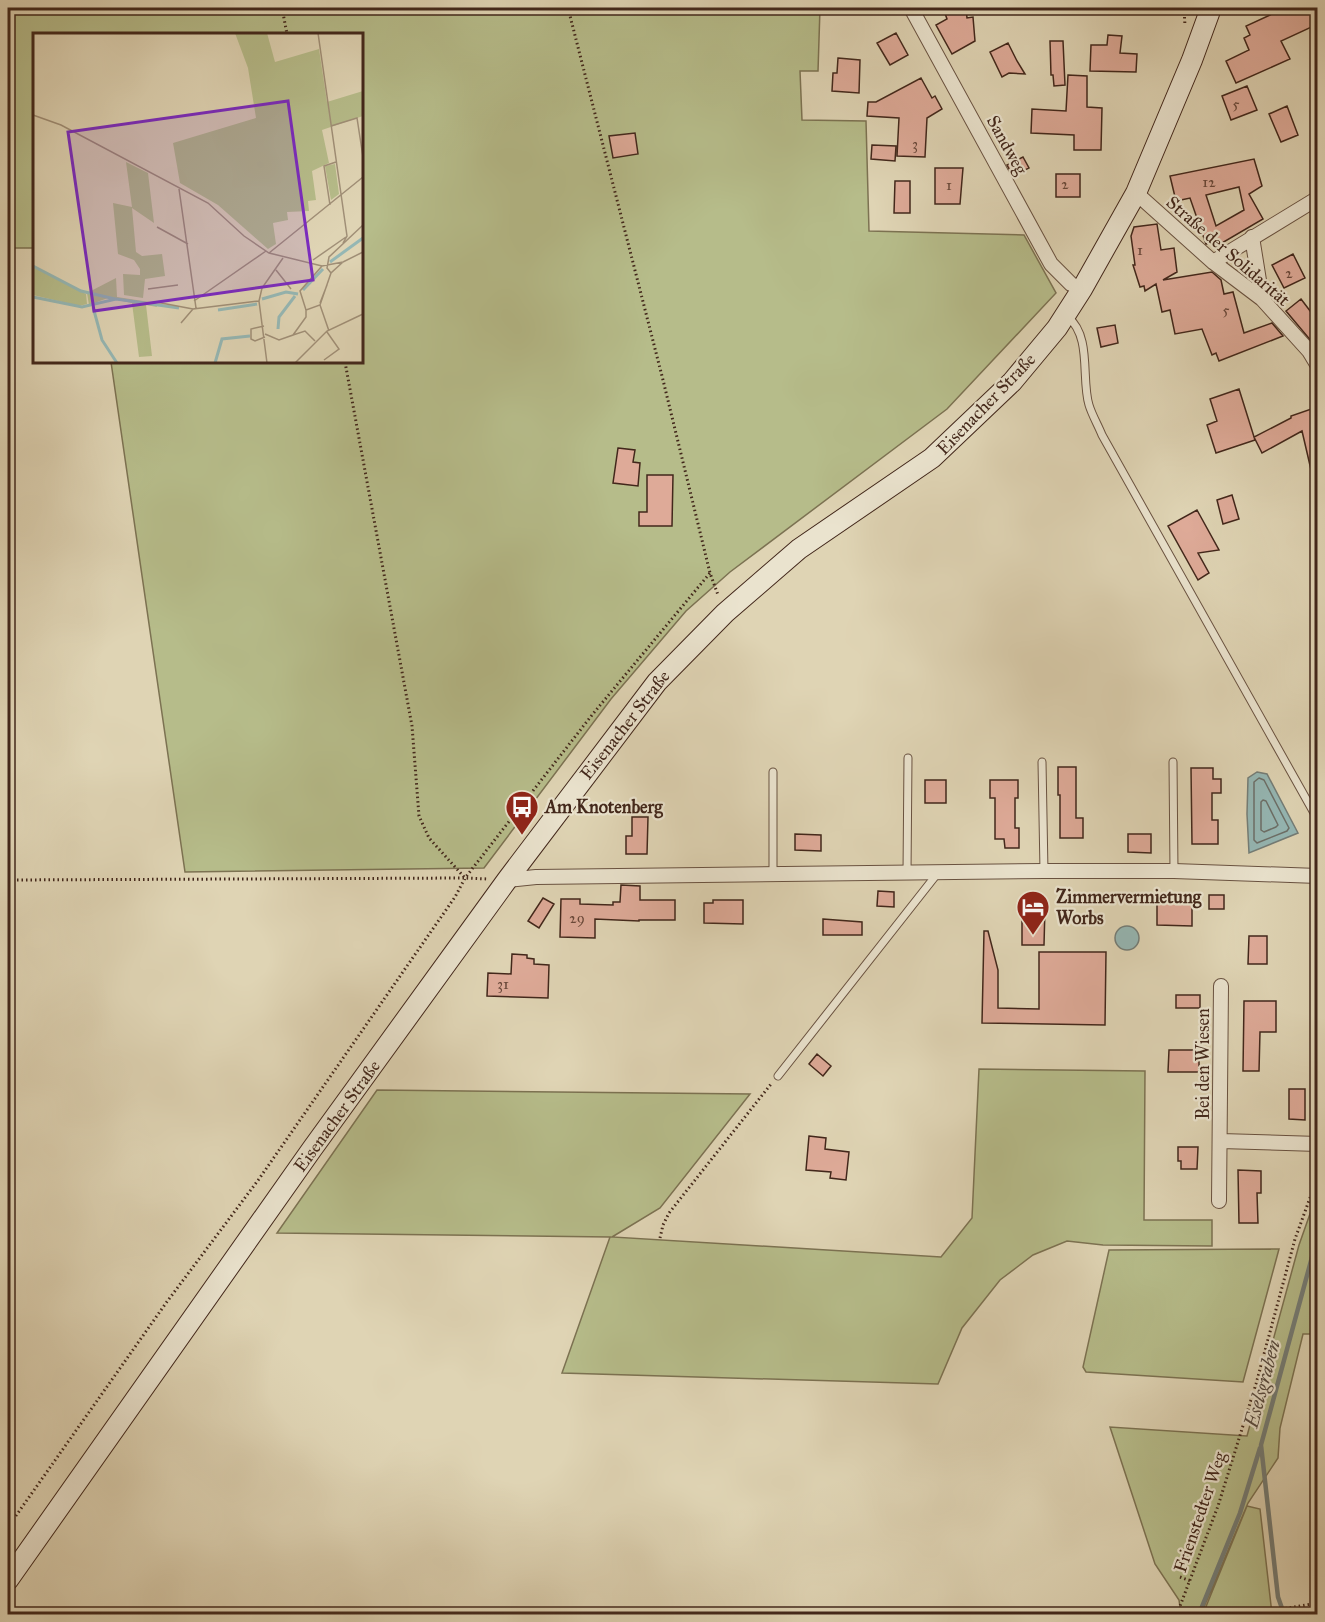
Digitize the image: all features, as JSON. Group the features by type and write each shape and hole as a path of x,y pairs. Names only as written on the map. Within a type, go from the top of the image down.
{"main road":[{"name":"Eisenacher Straße","path":"8,1580 312,1149 507,880 657,682 725,613 799,549 932,458 1012,382 1057,328 1082,289 1136,193 1192,60 1211,8"}],"street":[{"name":"Sandweg","path":"911,8 1052,264 1071,284 1082,289"},
{"name":"Straße der Solidarität","path":"1136,193 1213,262 1262,299 1309,351 1317,366"},
{"path":"1213,262 1317,198"},
{"path":"1252,237 1262,299"},
{"path":"507,880 536,877 773,873 1044,871 1317,876"},
{"name":"Bei den Wiesen","path":"1220,1201 1221,987"},
{"name":"Bei den Wiesen","path":"1221,1141 1317,1144"}],"lane":[{"path":"1065,315 1077,324 1086,367 1088,403 1102,435 1317,820"},
{"path":"907,873 908,758"},
{"path":"1042,762 1044,871"},
{"path":"1173,762 1174,872"},
{"path":"773,772 773,873"},
{"path":"778,1076 938,872"}],"path":[{"path":"282,8 286,33"},
{"path":"568,8 710,573 725,613"},
{"path":"345,363 412,726 419,816 429,838 465,878"},
{"path":"8,1527 166,1303 260,1179 455,897 465,878 592,715 710,573"},
{"path":"8,880 465,878 507,880"},
{"path":"660,1238 669,1213 778,1076"},
{"name":"Frienstedter Weg","path":"1177,1614 1218,1506 1256,1384 1295,1239 1317,1176"},
{"path":"1180,1577 1191,1581"},
{"path":"1276,1612 1317,1603"}],"green space":[{"path":"8,8 820,8 818,71 800,71 802,120 866,121 869,231 1024,235 1056,293 947,409 730,572 686,611 611,699 484,868 185,872 111,363 363,363 363,33 33,33 33,248 8,248"},
{"path":"979,1069 1145,1071 1144,1220 1212,1220 1212,1246 1103,1245 1067,1241 1033,1255 1000,1280 962,1328 938,1384 562,1373 610,1237 277,1233 377,1090 750,1094 660,1208 612,1237 941,1257 972,1218"},
{"path":"1317,1194 1317,1334 1303,1334 1280,1428 1278,1458 1248,1503 1201,1614 1181,1614 1179,1600 1155,1564 1110,1427 1247,1436 1299,1245"},
{"path":"1279,1249 1243,1382 1086,1372 1083,1367 1109,1250"},
{"path":"1247,1506 1260,1509 1272,1614 1203,1614"}],"water":[{"path":"1257,772 1267,774 1298,833 1249,853 1248,778"},
{"path":"1127,926 1132,927 1138,933 1138,943 1132,949 1127,950 1122,949 1116,943 1115,938 1116,933 1122,927"}],"building":[{"path":"943,8 966,8 967,18 973,17 975,41 952,54 936,25 947,19"},
{"path":"1296,8 1308,8 1316,25 1281,41 1290,59 1236,83 1226,61 1249,50 1244,38 1250,35 1246,26 1283,9 1285,13"},
{"path":"896,33 908,55 890,65 877,43"},
{"path":"1108,35 1122,36 1120,53 1137,54 1136,72 1090,71 1091,45 1107,45"},
{"path":"1050,41 1063,41 1065,85 1054,86 1053,75 1051,75"},
{"path":"1008,43 1025,74 1009,73 1002,77 990,52"},
{"path":"838,58 860,60 859,93 832,91 833,73 837,73"},
{"path":"1068,75 1087,76 1087,107 1102,108 1101,150 1074,150 1074,135 1031,133 1032,109 1066,111"},
{"path":"921,78 932,98 935,96 942,109 927,118 925,157 897,156 899,118 867,116 868,102 876,102"},
{"path":"1247,86 1257,110 1231,120 1222,96"},
{"path":"1287,106 1298,135 1281,142 1269,114"},
{"path":"635,133 638,154 613,158 609,136"},
{"path":"872,145 896,146 895,161 871,159"},
{"path":"1023,157 1029,168 1013,176 1007,165"},
{"path":"1254,159 1262,186 1249,194 1263,219 1222,243 1220,240 1206,244 1190,198 1176,201 1170,176","holes":["1239,187 1244,210 1216,226 1206,195"]},
{"path":"935,168 963,168 960,204 935,204"},
{"path":"1056,174 1080,174 1080,197 1056,197"},
{"path":"895,181 910,181 910,213 894,213"},
{"path":"1157,224 1161,250 1174,248 1177,272 1163,280 1212,272 1221,280 1224,294 1233,292 1244,333 1272,323 1283,336 1219,361 1216,353 1212,355 1202,329 1175,334 1170,310 1162,312 1156,284 1145,291 1144,286 1140,287 1133,265 1135,265 1131,236 1134,227"},
{"path":"1293,254 1305,278 1284,288 1272,265"},
{"path":"1301,299 1317,320 1317,348 1286,311"},
{"path":"1115,325 1118,343 1101,347 1097,328"},
{"path":"1239,389 1255,440 1216,453 1207,425 1217,421 1210,399"},
{"path":"1317,407 1317,473 1312,474 1302,431 1262,453 1254,437 1291,416"},
{"path":"618,448 635,450 633,462 640,463 638,486 613,483"},
{"path":"647,475 673,475 672,526 639,526 639,512 647,512"},
{"path":"1232,495 1239,519 1223,524 1217,500"},
{"path":"1197,510 1219,550 1198,553 1209,573 1198,580 1168,526"},
{"path":"1058,767 1076,767 1076,818 1083,818 1083,838 1060,838"},
{"path":"1191,768 1213,768 1213,779 1221,779 1221,793 1212,793 1212,820 1218,820 1218,844 1192,844"},
{"path":"925,780 946,780 946,803 925,803"},
{"path":"990,780 1018,780 1018,798 1015,798 1015,828 1019,828 1019,848 1005,848 1004,839 995,839 995,798 990,798"},
{"path":"632,817 648,817 647,854 626,854 626,836 632,836"},
{"path":"795,834 821,835 821,851 795,850"},
{"path":"1128,834 1151,834 1151,853 1128,852"},
{"path":"621,885 640,886 640,900 675,900 675,920 595,919 595,938 560,937 561,899 580,899 580,904 613,905 613,902 620,902"},
{"path":"878,891 894,892 894,907 877,906"},
{"path":"1209,895 1224,895 1224,909 1209,909"},
{"path":"543,898 554,904 539,928 528,921"},
{"path":"1157,899 1192,900 1192,926 1157,925"},
{"path":"713,900 743,900 743,924 704,923 704,903 713,903"},
{"path":"1022,907 1045,907 1044,945 1022,945"},
{"path":"823,919 862,922 862,935 823,935"},
{"path":"984,931 988,931 998,970 998,1008 1039,1009 1039,952 1106,952 1105,1025 982,1023"},
{"path":"1249,936 1267,936 1267,964 1248,964"},
{"path":"512,954 527,955 527,958 534,959 534,964 549,965 548,998 487,996 488,973 511,974"},
{"path":"1176,995 1200,995 1200,1008 1176,1008"},
{"path":"1244,1001 1276,1001 1276,1032 1260,1032 1259,1071 1243,1071"},
{"path":"1169,1050 1194,1050 1194,1059 1199,1059 1199,1072 1168,1072"},
{"path":"817,1054 831,1066 823,1076 809,1064"},
{"path":"1289,1089 1305,1089 1305,1120 1289,1119"},
{"path":"809,1136 826,1138 825,1149 849,1152 846,1180 830,1178 831,1172 806,1170"},
{"path":"1178,1147 1198,1147 1197,1169 1181,1169 1181,1161 1178,1161"},
{"path":"1238,1170 1261,1171 1261,1193 1257,1193 1258,1223 1239,1223"}],"waterway":[{"name":"Eselsgraben","path":"1284,1614 1278,1597 1261,1445 1318,1235"},
{"path":"1199,1614 1240,1513 1260,1448"}],"place":[{"name":"Am Knotenberg","path":"522,836"},
{"name":"Zimmervermietung Worbs","path":"1033,936"}]}
